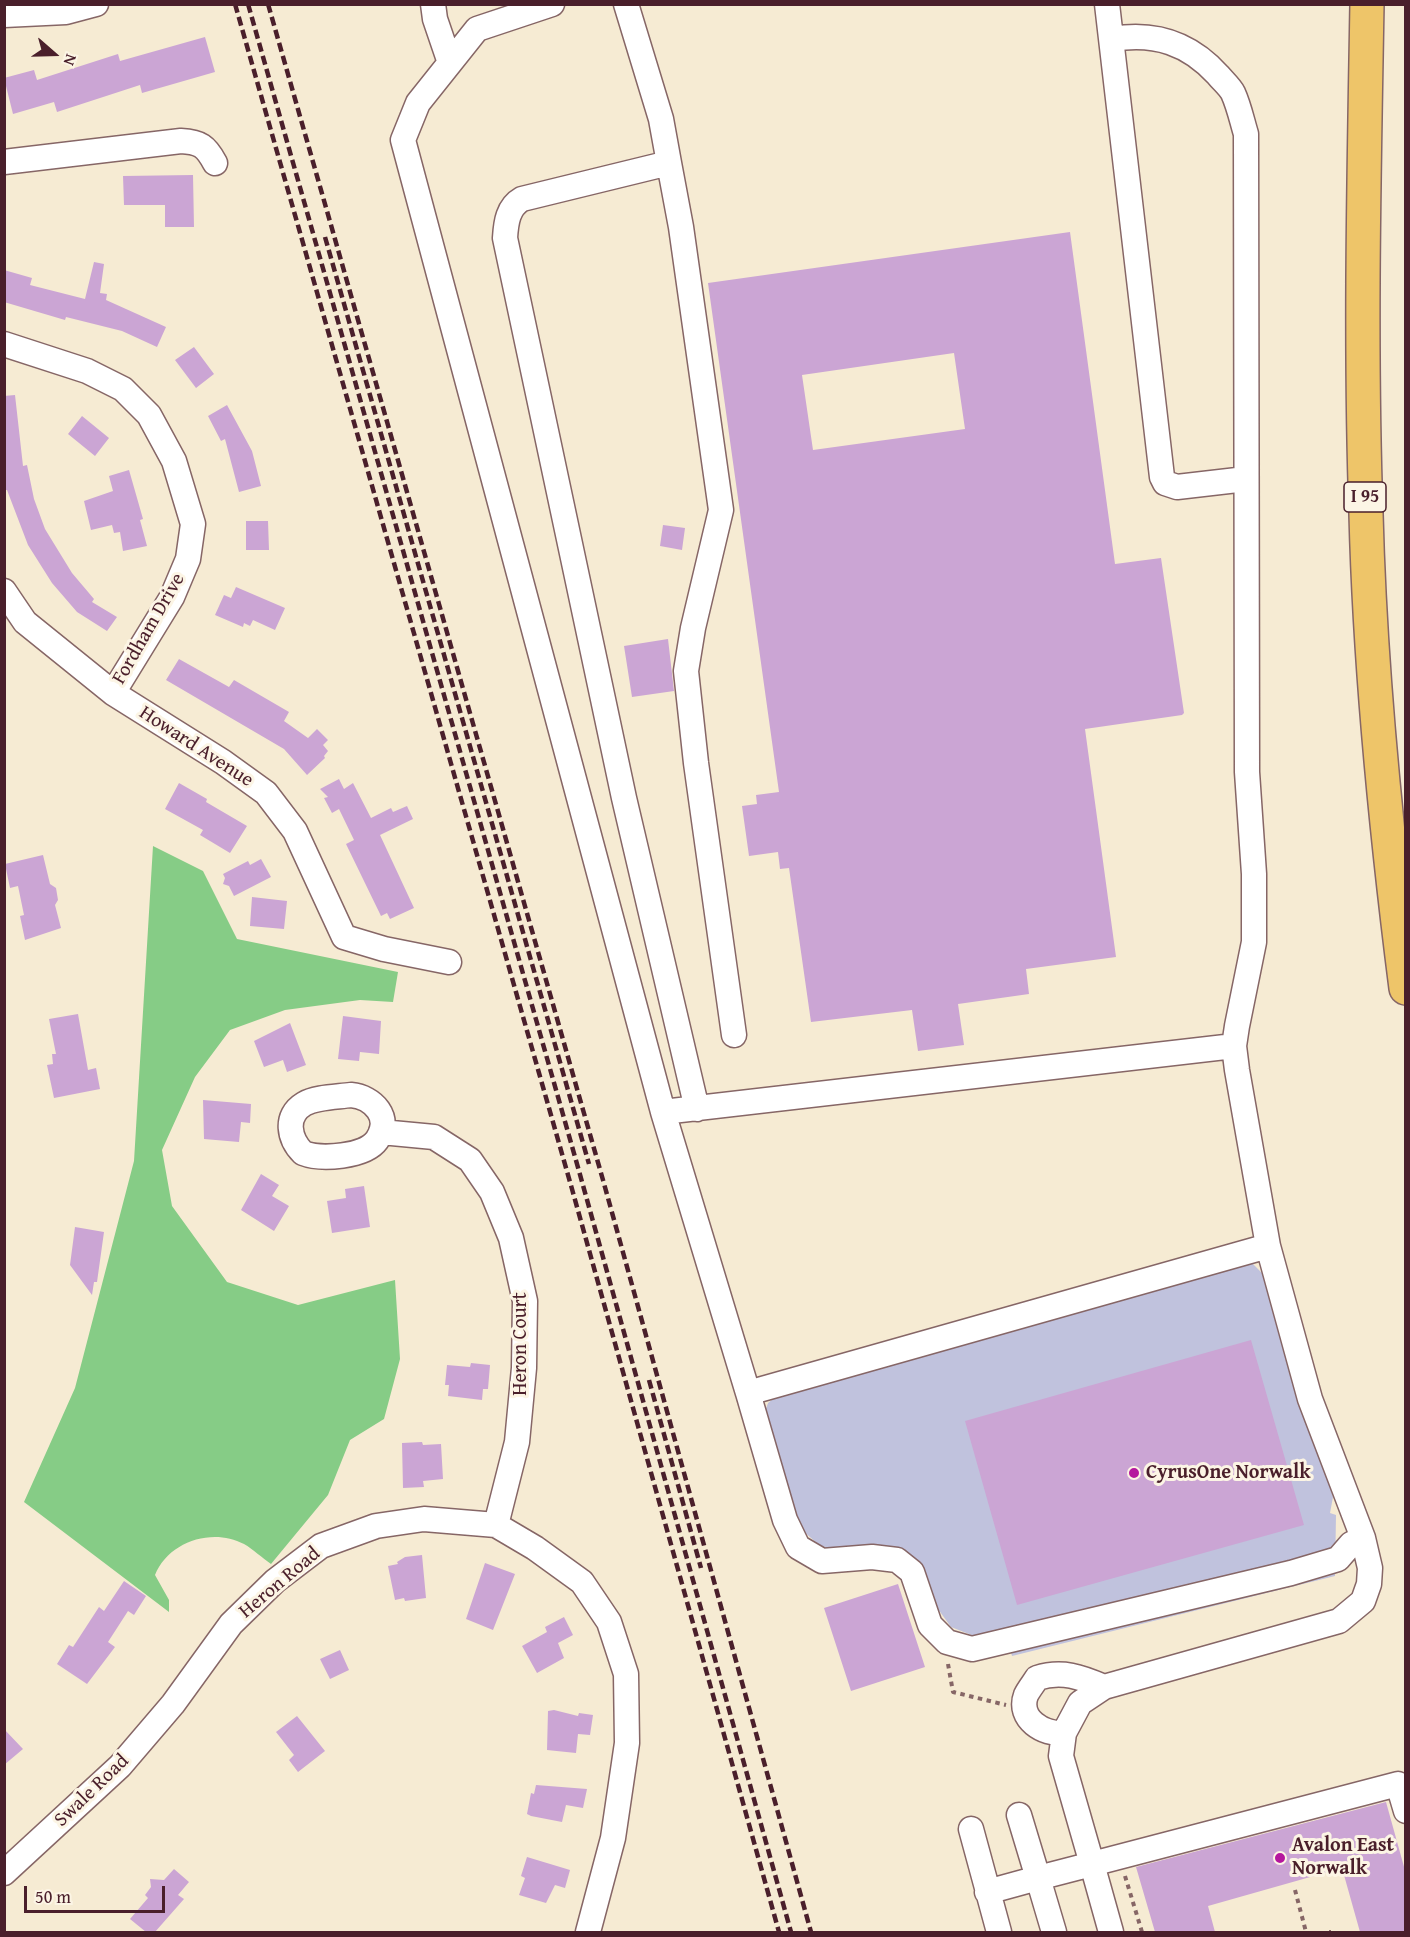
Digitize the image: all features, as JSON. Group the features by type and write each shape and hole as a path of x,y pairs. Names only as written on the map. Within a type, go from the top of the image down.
{"highway":[{"name":"I 95","path":"1367,4 1362,313 1366,516 1378,729 1406,988"}],"street":[{"path":"4,15 66,12 96,4"},
{"path":"434,4 435,19 450,63"},
{"path":"552,4 477,29 418,103 403,140 663,1112 785,1520 798,1547 822,1561 872,1557 897,1560 912,1572 930,1625 947,1642 972,1649 1280,1575 1338,1558 1351,1544 1363,1538"},
{"path":"626,4 661,119 681,227 721,510 705,574 687,671 696,763 734,1035"},
{"path":"1107,4 1113,39 1162,477 1165,483 1177,487 1246,479"},
{"path":"1111,1932 1061,1756 1064,1733 1080,1703 1104,1687 1339,1621 1357,1609 1367,1593 1370,1568 1363,1538 1310,1399 1268,1246 1234,1046 1254,942 1254,874 1247,772 1246,134 1233,91 1208,63 1185,47 1143,37 1113,39"},
{"path":"4,162 181,141 197,142 207,148 215,163"},
{"path":"669,163 522,199 514,204 509,214 505,237 624,798 697,1109"},
{"name":"Fordham Drive","path":"4,344 87,371 123,389 149,415 174,461 193,524 188,559 172,597 113,693"},
{"name":"Howard Avenue","path":"4,591 25,622 113,693 223,762 266,793 295,831 344,937 384,949 449,962"},
{"path":"663,1112 1234,1046"},
{"name":"Heron Court","path":"381,1132 434,1137 470,1160 492,1192 511,1238 525,1301 524,1368 517,1442 496,1525"},
{"path":"748,1393 1268,1246"},
{"name":"Heron Road","path":"173,1704 231,1624 275,1581 321,1546 376,1526 424,1519 496,1525 535,1548 582,1582 609,1622 626,1674 627,1743 613,1838 588,1932"},
{"path":"1064,1733 1053,1734 1039,1729 1026,1714 1026,1696 1037,1678 1054,1673 1079,1676 1104,1687"},
{"name":"Swale Road","path":"4,1873 120,1766 173,1704"},
{"path":"987,1892 1398,1784 1406,1811"},
{"path":"1019,1815 1054,1932"},
{"path":"971,1828 999,1932"}],"path":[{"path":"947,1642 953,1692 1008,1705 1026,1714"},
{"path":"1120,1856 1142,1932"},
{"path":"1295,1890 1306,1932"}],"shaded area":[{"path":"1251,1262 1265,1276 1333,1497 1330,1513 1336,1515 1335,1576 1012,1656 1005,1631 974,1636 951,1627 938,1609 923,1570 906,1553 832,1549 819,1545 802,1530 764,1414 768,1403 775,1397"}],"green space":[{"path":"153,846 203,871 237,939 398,972 393,1002 360,1000 285,1010 230,1030 195,1077 162,1150 172,1206 227,1282 298,1305 395,1280 400,1359 384,1419 350,1440 328,1495 271,1564 244,1544 232,1539 205,1538 180,1546 161,1563 155,1575 169,1600 169,1612 24,1502 75,1388 134,1161"}],"building":[{"path":"205,37 215,72 142,93 140,85 57,112 54,102 13,114 4,78 34,70 37,80 118,54 120,61"},
{"path":"193,175 194,227 165,227 165,205 124,205 123,176"},
{"path":"1070,232 1115,564 1161,558 1184,713 1085,729 1116,957 1026,969 1029,994 958,1004 964,1045 918,1051 912,1010 811,1022 789,868 780,869 778,852 749,856 742,806 757,804 756,795 779,792 708,283","holes":["954,353 965,429 813,450 802,375"]},
{"path":"94,262 104,264 100,293 107,294 106,300 166,327 157,347 122,331 66,317 65,320 4,302 4,270 32,278 30,285 85,299"},
{"path":"194,347 214,374 196,388 175,360"},
{"path":"15,395 23,466 27,465 34,499 45,529 72,573 94,599 92,602 117,617 107,631 77,612 52,583 28,545 7,490 4,490 4,396"},
{"path":"227,405 252,451 261,486 239,492 225,439 221,441 208,416"},
{"path":"82,416 109,438 95,456 68,434"},
{"path":"129,470 143,519 140,520 147,546 123,551 120,532 114,533 112,525 91,530 84,501 113,491 109,476"},
{"path":"246,521 268,521 269,550 246,550"},
{"path":"663,525 685,528 682,550 660,546"},
{"path":"236,587 285,608 275,630 253,620 250,626 244,623 243,627 215,615 224,595 231,598"},
{"path":"668,639 674,691 632,697 624,646"},
{"path":"179,659 229,687 234,680 289,712 284,721 308,738 317,729 328,740 323,745 328,751 325,758 307,775 284,749 166,680"},
{"path":"339,779 344,789 353,783 371,818 391,808 393,812 407,806 413,819 380,835 414,908 390,919 387,913 381,916 346,844 354,840 339,809 332,813 324,798 328,797 320,789"},
{"path":"179,783 247,826 230,853 200,835 203,830 165,809"},
{"path":"43,855 50,884 56,888 58,900 55,905 61,928 25,940 20,916 24,915 18,886 10,888 5,864"},
{"path":"261,859 271,877 234,896 229,886 223,884 225,878 223,874 248,861 250,865"},
{"path":"252,897 287,901 284,929 250,926"},
{"path":"78,1014 88,1070 96,1068 100,1089 54,1098 47,1065 53,1064 52,1054 56,1054 49,1019"},
{"path":"343,1016 381,1021 379,1054 360,1052 359,1061 338,1059"},
{"path":"290,1023 306,1065 287,1072 283,1060 264,1067 254,1041"},
{"path":"203,1100 251,1104 250,1123 241,1122 239,1142 204,1139"},
{"path":"261,1174 279,1185 272,1196 289,1206 274,1231 241,1210"},
{"path":"364,1186 370,1227 332,1233 327,1201 346,1198 345,1189"},
{"path":"75,1227 104,1232 97,1282 94,1282 92,1295 70,1265"},
{"name":"CyrusOne Norwalk","path":"1251,1340 1304,1525 1017,1605 965,1421"},
{"path":"471,1363 490,1365 488,1389 483,1389 482,1400 448,1396 449,1385 445,1385 447,1365 470,1367"},
{"path":"422,1442 423,1445 441,1444 443,1479 423,1481 424,1487 403,1488 402,1443"},
{"path":"422,1555 426,1598 395,1600 388,1566 398,1564 397,1562 405,1557"},
{"path":"485,1563 515,1574 493,1630 466,1619"},
{"path":"124,1581 146,1596 134,1615 128,1611 108,1642 115,1647 87,1684 57,1664 69,1645 73,1647 99,1607 104,1611"},
{"path":"898,1584 925,1667 851,1691 824,1608"},
{"path":"564,1617 573,1635 558,1643 564,1658 537,1673 522,1646 547,1632 545,1627"},
{"path":"340,1650 349,1670 330,1679 320,1659"},
{"path":"554,1710 578,1716 579,1713 593,1715 590,1735 578,1734 576,1753 547,1750 548,1711"},
{"path":"297,1716 325,1751 298,1772 289,1760 294,1755 276,1732"},
{"path":"4,1729 23,1749 4,1765"},
{"path":"536,1785 587,1789 583,1808 566,1805 562,1822 531,1816 527,1814 531,1793 534,1794"},
{"name":"Avalon East Norwalk","path":"1386,1802 1406,1874 1406,1932 1360,1932 1342,1868 1208,1906 1215,1932 1155,1932 1136,1867"},
{"path":"527,1857 570,1870 565,1888 555,1885 546,1903 519,1895 525,1878 521,1876"},
{"path":"174,1869 189,1882 178,1895 184,1899 155,1932 146,1932 130,1919 148,1898 145,1895 151,1887 150,1879 164,1880"}],"railway":[{"path":"235,4 572,1189 779,1932"},
{"path":"248,4 579,1171 791,1932"},
{"path":"268,4 603,1180 811,1932"},
{"path":"325,237 589,1164"},
{"path":"649,1380 701,1568"}],"place":[{"name":"CyrusOne Norwalk","path":"1134,1473"},
{"name":"Avalon East Norwalk","path":"1280,1858"}]}
